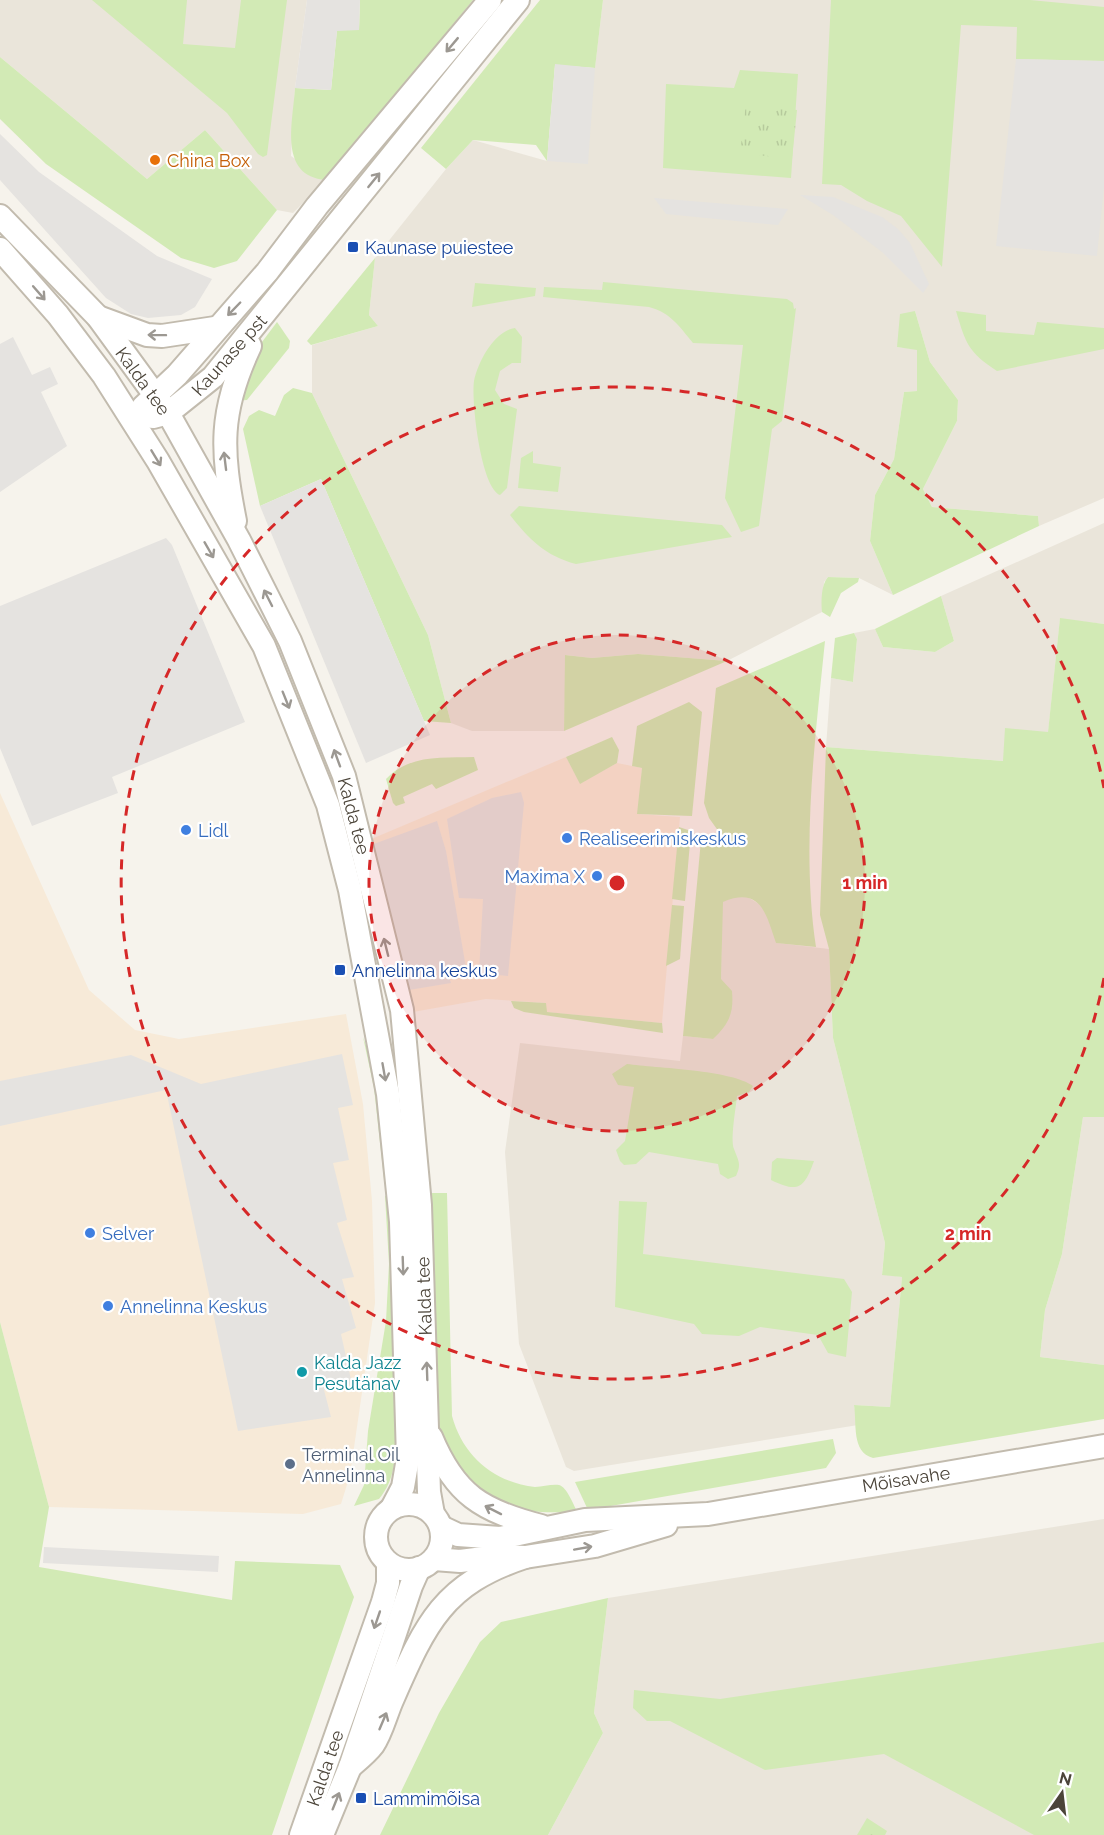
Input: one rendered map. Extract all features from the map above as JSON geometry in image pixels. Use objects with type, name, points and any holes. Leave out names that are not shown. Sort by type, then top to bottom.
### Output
[{"type":"street","name":"Kaunase pst","points":[[131,418],[150,418],[215,328],[267,272],[317,206],[490,0]]},
{"type":"street","name":"Kaunase pst","points":[[161,405],[213,377],[261,321],[518,0]]},
{"type":"street","points":[[284,291],[292,259],[315,232],[317,206],[351,208]]},
{"type":"street","name":"Kalda tee","points":[[0,216],[98,317],[161,405],[238,540],[290,641],[344,776],[402,1010],[420,1205],[429,1492],[437,1521]]},
{"type":"street","name":"Kalda tee","points":[[0,249],[58,315],[104,376],[158,461],[264,646],[320,784],[350,890],[388,1094],[401,1222],[408,1458],[403,1487],[392,1508]]},
{"type":"street","points":[[98,317],[147,335],[162,336],[215,328]]},
{"type":"street","points":[[238,540],[223,442],[232,390],[261,321]]},
{"type":"street","points":[[428,1429],[452,1479],[476,1501],[508,1517],[549,1528]]},
{"type":"street","name":"Mõisavahe","points":[[427,1564],[500,1556],[525,1557],[595,1546],[708,1514],[1104,1446]]},
{"type":"street","points":[[405,1503],[417,1504],[437,1521],[443,1539],[427,1564],[398,1569],[388,1563],[376,1547],[375,1535],[378,1523],[392,1508],[405,1503]]},
{"type":"street","name":"Mõisavahe","points":[[437,1521],[458,1535],[500,1538],[585,1520],[708,1514]]},
{"type":"street","points":[[350,1767],[372,1746],[410,1659],[439,1608],[464,1585],[498,1566],[525,1557]]},
{"type":"street","name":"Kalda tee","points":[[301,1835],[383,1602],[388,1583],[388,1563]]},
{"type":"street","name":"Kalda tee","points":[[322,1835],[350,1767],[411,1586],[427,1564]]},
{"type":"shaded area","points":[[0,0],[307,0],[295,88],[291,156],[326,180],[293,213],[277,210],[205,130],[147,179],[0,57]]},
{"type":"shaded area","points":[[307,0],[360,0],[359,30],[337,31],[331,90],[295,88]]},
{"type":"shaded area","points":[[603,0],[1104,0],[1104,498],[1039,526],[1038,516],[932,507],[923,489],[957,421],[958,400],[930,362],[915,311],[897,347],[917,349],[917,391],[904,392],[894,459],[875,495],[870,541],[893,595],[859,578],[828,577],[824,582],[822,612],[727,661],[638,654],[592,658],[566,655],[564,731],[472,731],[451,723],[428,635],[312,393],[312,345],[378,326],[369,315],[375,258],[446,169],[473,140],[547,161],[595,67]]},
{"type":"shaded area","points":[[1016,59],[1104,61],[1104,187],[1097,256],[996,246]]},
{"type":"shaded area","points":[[555,64],[595,68],[588,164],[547,161]]},
{"type":"shaded area","points":[[0,134],[39,172],[157,256],[212,279],[195,307],[181,315],[148,318],[131,314],[106,298],[0,180]]},
{"type":"shaded area","points":[[800,195],[833,197],[882,217],[898,229],[910,243],[929,284],[923,293],[882,252],[833,215]]},
{"type":"shaded area","points":[[654,198],[788,209],[778,225],[666,214]]},
{"type":"shaded area","points":[[13,337],[32,375],[50,367],[58,384],[41,392],[67,446],[0,492],[0,344]]},
{"type":"shaded area","points":[[321,479],[430,735],[366,763],[260,506]]},
{"type":"shaded area","points":[[1104,523],[1104,624],[1060,619],[1048,733],[1003,761],[826,747],[831,678],[853,682],[857,639],[854,633],[875,629],[883,647],[935,652],[954,641],[941,596]]},
{"type":"shaded area","points":[[166,538],[172,545],[245,722],[112,777],[118,793],[32,826],[0,748],[0,606]]},
{"type":"shaded area","points":[[566,757],[580,783],[617,763],[642,768],[638,814],[680,817],[662,1023],[546,1012],[546,1003],[486,999],[413,1012],[369,840]]},
{"type":"shaded area","points":[[521,792],[524,803],[508,976],[479,973],[483,899],[459,898],[447,819],[492,798]]},
{"type":"shaded area","points":[[0,793],[89,990],[135,1030],[179,1039],[346,1014],[363,1104],[372,1201],[375,1303],[350,1475],[341,1504],[303,1514],[49,1507],[0,1322]]},
{"type":"shaded area","points":[[437,821],[446,851],[466,968],[448,974],[451,983],[409,990],[371,845]]},
{"type":"shaded area","points":[[736,896],[746,896],[765,908],[777,943],[829,949],[833,1038],[885,1243],[882,1274],[902,1277],[890,1407],[854,1405],[858,1425],[574,1471],[566,1467],[519,1344],[505,1152],[520,1043],[680,1061],[683,1036],[713,1039],[721,979],[722,902]]},
{"type":"shaded area","points":[[342,1054],[353,1105],[338,1108],[349,1160],[333,1163],[347,1220],[337,1223],[354,1277],[342,1279],[356,1328],[341,1334],[352,1384],[324,1390],[331,1417],[238,1431],[166,1090],[0,1126],[0,1081],[131,1055],[201,1084]]},
{"type":"shaded area","points":[[1083,1117],[1104,1117],[1104,1365],[1040,1357],[1045,1310],[1062,1254]]},
{"type":"shaded area","points":[[1104,1519],[1104,1835],[548,1835],[603,1733],[594,1713],[608,1598]]},
{"type":"shaded area","points":[[44,1547],[219,1556],[218,1572],[43,1563]]},
{"type":"green space","points":[[92,0],[187,0],[183,44],[235,48],[241,0],[287,0],[267,155],[263,157],[258,154],[227,113]]},
{"type":"green space","points":[[360,0],[473,0],[326,180],[311,176],[301,169],[295,158],[291,131],[295,88],[331,90],[337,30],[359,30]]},
{"type":"green space","points":[[540,0],[603,0],[595,68],[555,65],[547,161],[536,145],[473,140],[446,169],[421,148]]},
{"type":"green space","points":[[831,0],[1030,0],[1104,7],[1104,61],[1016,59],[1017,27],[961,25],[942,267],[901,216],[867,201],[841,185],[822,184]]},
{"type":"green space","points":[[0,57],[147,179],[205,130],[277,210],[237,261],[214,268],[181,258],[46,164],[0,119]]},
{"type":"green space","points":[[740,70],[798,74],[791,178],[663,168],[666,84],[734,88]]},
{"type":"green space","points":[[746,104],[797,110],[792,159],[740,153]]},
{"type":"green space","points":[[375,258],[369,315],[378,326],[311,345],[307,341]]},
{"type":"green space","points":[[603,282],[787,299],[793,303],[794,309],[796,308],[782,421],[772,429],[759,526],[741,532],[725,498],[743,345],[693,343],[669,317],[649,307],[543,297],[544,287],[602,290]]},
{"type":"green space","points":[[475,283],[536,288],[535,296],[472,307]]},
{"type":"green space","points":[[915,311],[930,362],[958,400],[957,421],[923,489],[932,507],[1038,516],[1039,526],[893,595],[870,541],[875,495],[894,459],[904,392],[917,391],[917,350],[897,347],[900,314]]},
{"type":"green space","points":[[956,311],[986,315],[986,331],[1034,335],[1037,322],[1104,328],[1104,349],[997,371],[969,346]]},
{"type":"green space","points":[[277,322],[290,341],[289,348],[247,400],[235,401],[256,350]]},
{"type":"green space","points":[[515,328],[522,337],[521,363],[512,363],[500,371],[495,390],[504,404],[517,409],[507,488],[500,495],[493,489],[483,461],[473,391],[479,365],[488,348],[500,335]]},
{"type":"green space","points":[[293,388],[312,393],[428,635],[451,723],[424,721],[321,479],[260,506],[243,429],[249,416],[259,410],[275,416],[284,395]]},
{"type":"green space","points":[[533,451],[533,463],[561,467],[558,492],[518,488],[521,458]]},
{"type":"green space","points":[[519,506],[722,525],[732,537],[576,564],[565,561],[538,546],[524,532],[510,515]]},
{"type":"green space","points":[[828,577],[859,578],[858,582],[841,593],[830,617],[822,612],[823,589]]},
{"type":"green space","points":[[941,596],[954,641],[935,652],[883,647],[875,629]]},
{"type":"green space","points":[[1060,618],[1104,624],[1104,1117],[1083,1117],[1062,1254],[1045,1310],[1040,1357],[1104,1365],[1104,1419],[873,1458],[861,1450],[858,1443],[854,1405],[890,1407],[902,1277],[882,1275],[885,1243],[833,1038],[829,949],[820,915],[826,747],[1003,761],[1005,728],[1048,732]]},
{"type":"green space","points":[[854,633],[857,639],[853,682],[831,678],[835,638]]},
{"type":"green space","points":[[825,641],[811,794],[810,871],[816,947],[776,943],[765,913],[754,900],[736,898],[723,902],[721,979],[732,991],[731,1012],[727,1023],[713,1039],[683,1036],[701,840],[719,832],[709,818],[704,803],[716,688]]},
{"type":"green space","points":[[638,654],[727,661],[564,731],[565,655],[592,658]]},
{"type":"green space","points":[[689,702],[702,712],[692,816],[637,814],[642,768],[632,766],[637,726]]},
{"type":"green space","points":[[612,737],[619,750],[617,763],[580,784],[566,757]]},
{"type":"green space","points":[[474,757],[478,770],[436,789],[432,784],[403,797],[405,803],[396,806],[393,803],[386,779],[405,765],[427,759]]},
{"type":"green space","points":[[679,827],[691,831],[685,901],[672,899]]},
{"type":"green space","points":[[672,905],[684,906],[680,959],[666,966]]},
{"type":"green space","points":[[511,1001],[546,1003],[547,1012],[662,1023],[663,1033],[524,1012],[514,1008]]},
{"type":"green space","points":[[363,1037],[380,1084],[391,1179],[384,1179],[374,1088]]},
{"type":"green space","points":[[627,1064],[712,1073],[729,1076],[753,1086],[749,1092],[737,1096],[733,1138],[739,1165],[736,1176],[728,1179],[720,1174],[718,1164],[649,1152],[636,1164],[624,1165],[620,1161],[616,1150],[625,1141],[634,1087],[618,1085],[612,1074]]},
{"type":"green space","points":[[777,1158],[814,1161],[807,1178],[799,1186],[794,1187],[771,1180],[772,1162]]},
{"type":"green space","points":[[392,1193],[397,1432],[395,1458],[389,1483],[379,1499],[354,1506],[364,1485],[368,1431],[386,1321],[389,1264],[385,1196]]},
{"type":"green space","points":[[429,1193],[447,1193],[452,1416],[457,1430],[472,1455],[493,1473],[520,1484],[535,1487],[562,1486],[577,1511],[527,1510],[485,1495],[468,1481],[454,1464],[443,1443],[434,1417]]},
{"type":"green space","points":[[619,1201],[647,1202],[643,1254],[844,1279],[852,1292],[846,1357],[828,1353],[818,1335],[760,1327],[739,1336],[702,1334],[694,1324],[615,1307]]},
{"type":"green space","points":[[0,1322],[49,1507],[39,1567],[232,1600],[235,1561],[340,1565],[354,1597],[272,1835],[0,1835]]},
{"type":"green space","points":[[833,1439],[836,1453],[826,1468],[588,1510],[575,1482]]},
{"type":"green space","points":[[608,1598],[594,1713],[603,1733],[548,1835],[380,1835],[439,1713],[480,1642],[501,1622]]},
{"type":"green space","points":[[1104,1642],[1104,1835],[1034,1835],[884,1754],[765,1770],[670,1721],[647,1721],[633,1708],[634,1690],[720,1699]]},
{"type":"green space","points":[[867,1818],[887,1831],[885,1835],[857,1835]]},
{"type":"place","name":"China Box","points":[[155,160]]},
{"type":"place","name":"Kaunase puiestee","points":[[353,247]]},
{"type":"place","name":"Lidl","points":[[186,830]]},
{"type":"place","name":"Realiseerimiskeskus","points":[[567,838]]},
{"type":"place","name":"Maxima X","points":[[597,876]]},
{"type":"place","name":"Annelinna keskus","points":[[340,970]]},
{"type":"place","name":"Selver","points":[[90,1233]]},
{"type":"place","name":"Annelinna Keskus","points":[[108,1306]]},
{"type":"place","name":"Kalda Jazz Pesutänav","points":[[302,1372]]},
{"type":"place","name":"Terminal Oil Annelinna","points":[[290,1464]]},
{"type":"place","name":"Lammimõisa","points":[[361,1798]]}]
